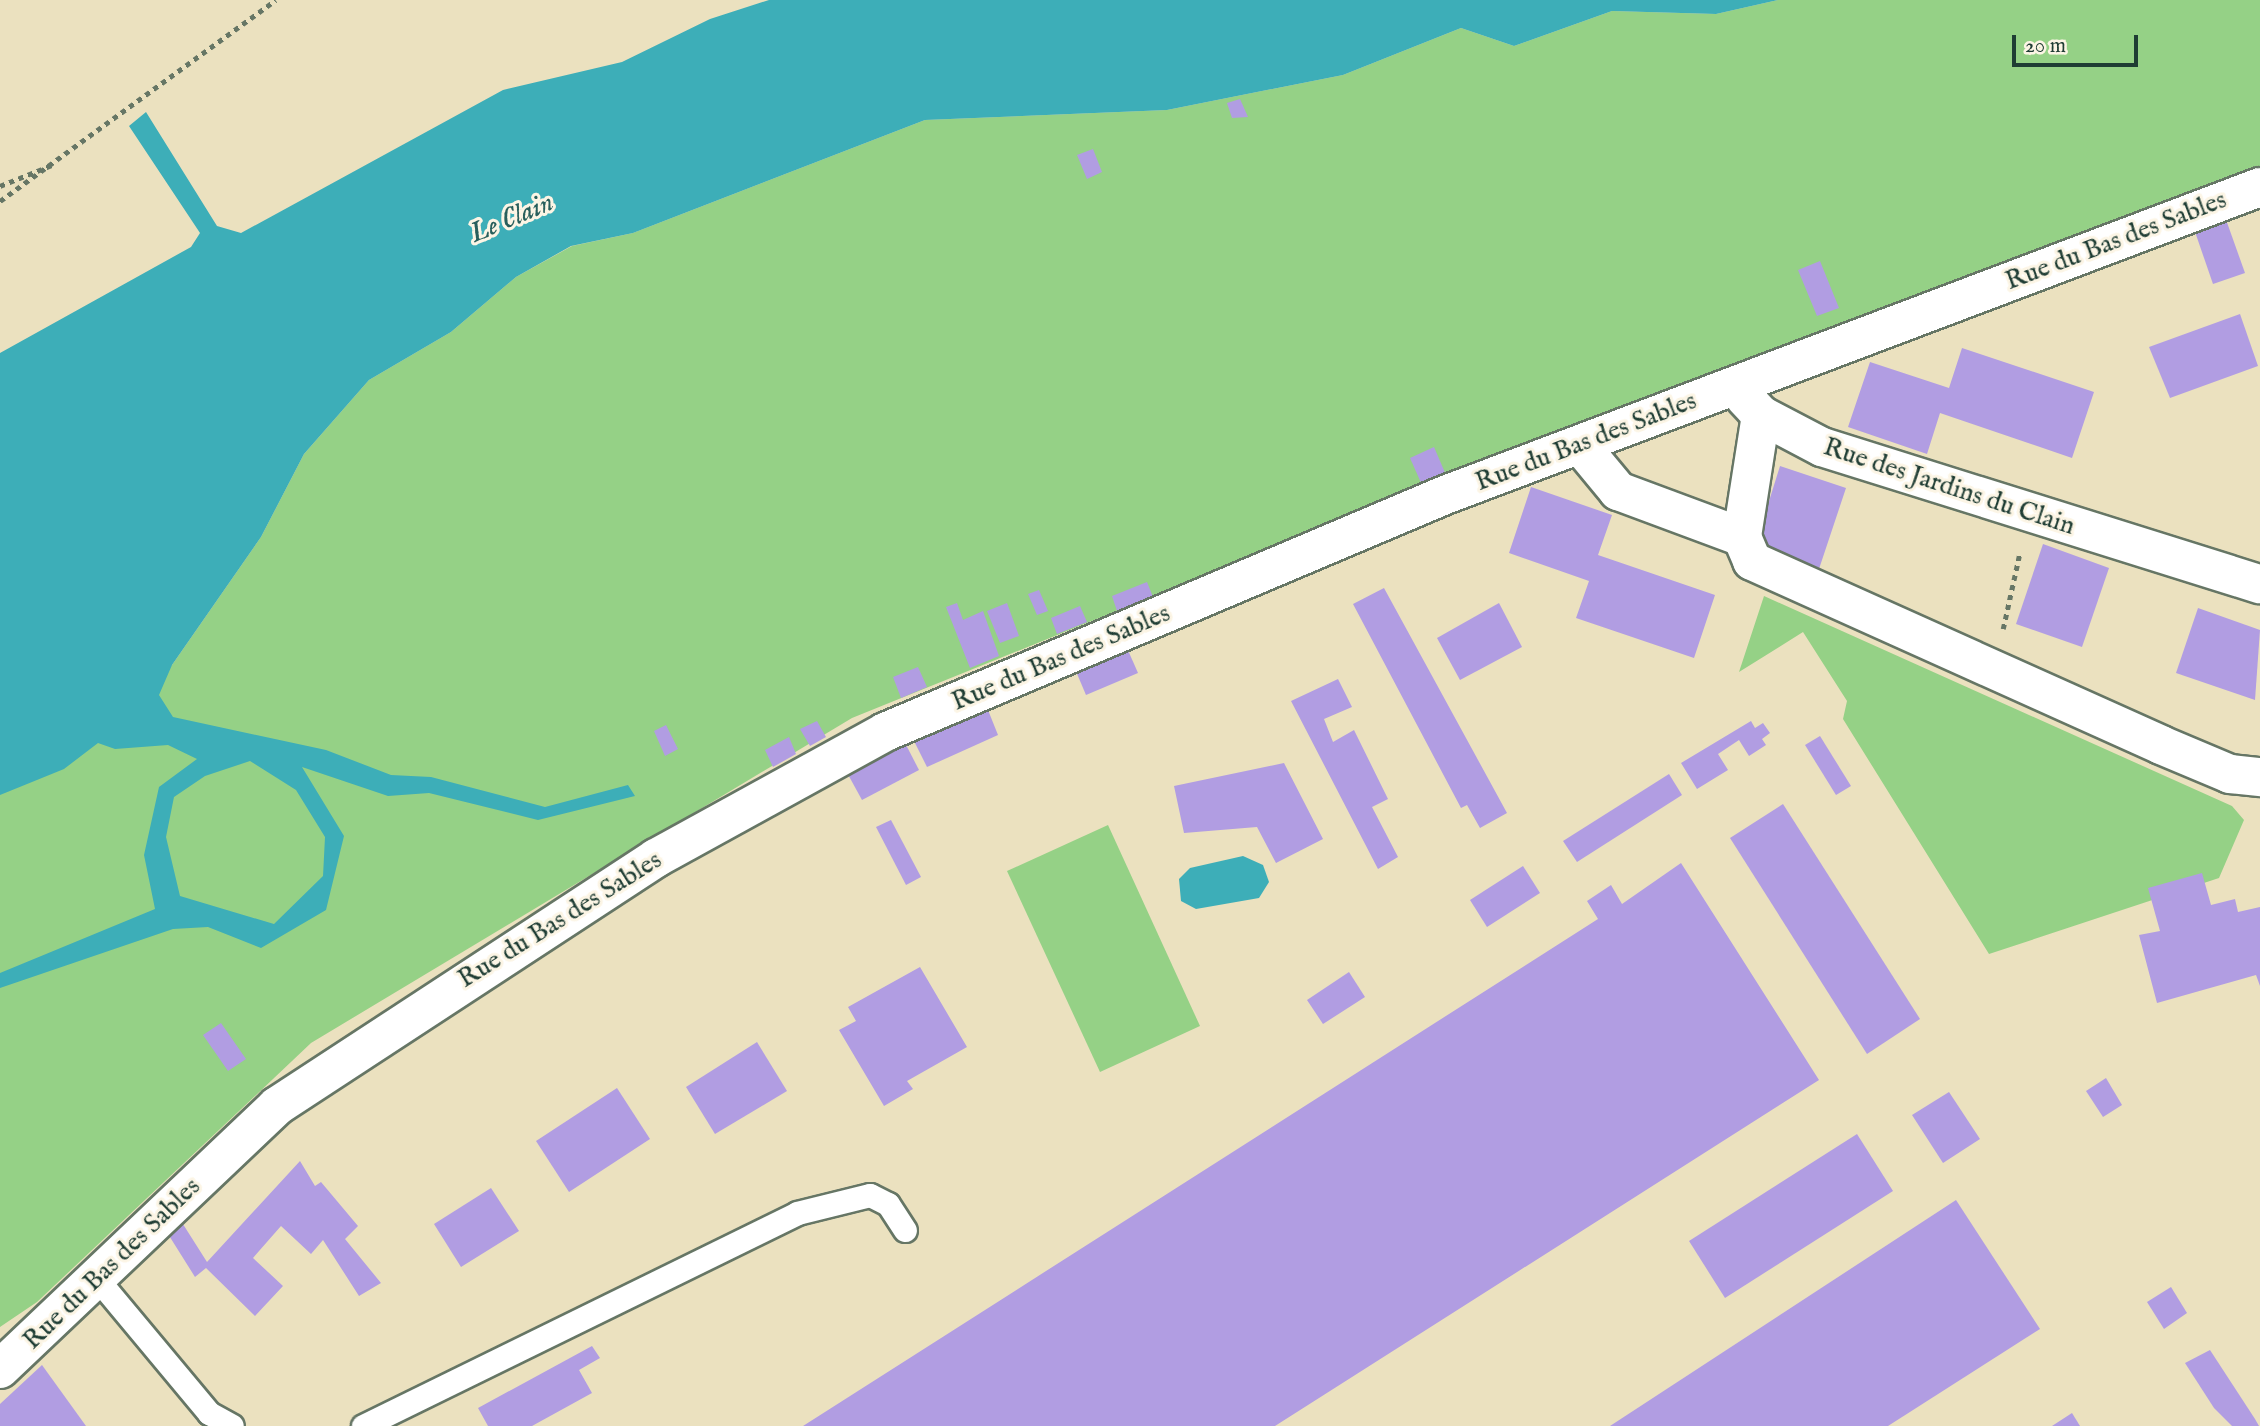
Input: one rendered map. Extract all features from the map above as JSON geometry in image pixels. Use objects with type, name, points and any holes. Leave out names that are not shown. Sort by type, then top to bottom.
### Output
[{"type":"street","name":"Rue du Bas des Sables","points":[[0,1369],[99,1281],[277,1106],[656,858],[885,732],[1580,444],[2260,187]]},
{"type":"street","points":[[1736,385],[1761,415],[1742,537],[1752,561],[2207,764],[2260,777]]},
{"type":"street","name":"Rue des Jardins du Clain","points":[[1761,415],[1822,447],[2260,584]]},
{"type":"street","points":[[1580,444],[1619,491],[1742,537]]},
{"type":"lane","points":[[363,1426],[797,1213],[870,1195],[888,1204],[905,1230]]},
{"type":"lane","points":[[99,1281],[209,1413],[232,1426]]},
{"type":"path","points":[[0,201],[57,163],[276,0]]},
{"type":"path","points":[[0,186],[57,163]]},
{"type":"path","points":[[2006,624],[2015,589]]},
{"type":"green space","points":[[1778,0],[2260,0],[2260,166],[1648,396],[852,718],[311,1043],[37,1302],[0,1327],[0,718],[172,665],[261,537],[304,454],[369,380],[451,332],[516,277],[572,246],[633,233],[925,120],[1167,110],[1343,75],[1461,28],[1514,46],[1612,11],[1716,14]]},
{"type":"green space","points":[[1764,596],[2232,806],[2244,820],[2219,878],[1989,954],[1843,719],[1847,701],[1803,632],[1739,672]]},
{"type":"green space","points":[[1108,825],[1200,1026],[1100,1072],[1007,871]]},
{"type":"water","name":"Le Clain","points":[[769,0],[1778,0],[1716,14],[1612,11],[1514,46],[1461,28],[1343,75],[1167,110],[925,120],[633,233],[571,246],[516,277],[451,332],[369,380],[304,454],[261,537],[172,665],[159,695],[173,717],[326,750],[391,775],[431,777],[545,807],[628,785],[635,796],[538,820],[429,793],[388,796],[302,767],[344,836],[326,910],[261,948],[208,927],[173,929],[0,988],[0,973],[155,909],[144,855],[159,787],[197,759],[168,745],[115,749],[98,743],[64,769],[0,795],[0,353],[191,247],[200,233],[129,126],[146,112],[217,226],[241,233],[503,90],[622,62],[710,19]],"holes":[[[250,761],[296,790],[325,837],[323,876],[274,924],[180,896],[166,837],[174,797],[205,776]]]},
{"type":"water","points":[[1243,856],[1263,865],[1269,882],[1259,898],[1196,909],[1181,901],[1179,879],[1190,868]]},
{"type":"building","points":[[1240,99],[1248,117],[1232,118],[1227,103]]},
{"type":"building","points":[[1093,149],[1102,172],[1087,179],[1077,155]]},
{"type":"building","points":[[2224,214],[2245,273],[2213,284],[2193,226]]},
{"type":"building","points":[[1820,261],[1839,308],[1817,316],[1798,270]]},
{"type":"building","points":[[2240,314],[2258,366],[2170,398],[2149,347]]},
{"type":"building","points":[[1962,348],[2094,392],[2072,458],[1940,413],[1927,454],[1848,427],[1870,362],[1949,388]]},
{"type":"building","points":[[1434,447],[1446,475],[1422,485],[1410,458]]},
{"type":"building","points":[[1780,466],[1846,488],[1819,569],[1755,546]]},
{"type":"building","points":[[1531,487],[1612,515],[1598,555],[1715,595],[1694,658],[1576,618],[1589,581],[1509,553]]},
{"type":"building","points":[[2043,544],[2109,568],[2082,647],[2016,624]]},
{"type":"building","points":[[1147,582],[1153,597],[1117,611],[1112,596]]},
{"type":"building","points":[[1384,588],[1507,813],[1480,828],[1467,805],[1461,808],[1353,604]]},
{"type":"building","points":[[1039,590],[1048,611],[1037,615],[1028,594]]},
{"type":"building","points":[[957,603],[963,620],[983,611],[999,656],[970,668],[946,607]]},
{"type":"building","points":[[1007,603],[1019,636],[1000,643],[987,611]]},
{"type":"building","points":[[1499,603],[1522,647],[1460,680],[1437,638]]},
{"type":"building","points":[[1080,606],[1087,622],[1057,634],[1051,618]]},
{"type":"building","points":[[2198,608],[2260,630],[2255,700],[2176,673]]},
{"type":"building","points":[[1127,648],[1138,673],[1086,695],[1075,669]]},
{"type":"building","points":[[918,667],[927,687],[901,698],[893,677]]},
{"type":"building","points":[[1338,679],[1352,707],[1324,719],[1333,742],[1354,730],[1388,799],[1372,807],[1398,857],[1378,869],[1291,701]]},
{"type":"building","points":[[986,705],[998,735],[927,767],[911,735]]},
{"type":"building","points":[[817,721],[826,737],[810,746],[800,729]]},
{"type":"building","points":[[1751,721],[1755,728],[1763,723],[1770,733],[1762,739],[1766,745],[1749,756],[1739,740],[1718,754],[1728,770],[1697,789],[1681,763]]},
{"type":"building","points":[[666,725],[678,749],[665,756],[654,731]]},
{"type":"building","points":[[1820,736],[1851,786],[1836,795],[1805,745]]},
{"type":"building","points":[[789,737],[796,754],[773,767],[765,750]]},
{"type":"building","points":[[903,739],[919,770],[862,800],[845,769]]},
{"type":"building","points":[[1284,763],[1323,839],[1276,863],[1257,827],[1184,833],[1174,786]]},
{"type":"building","points":[[1669,774],[1682,795],[1577,862],[1563,841]]},
{"type":"building","points":[[1783,804],[1920,1019],[1867,1054],[1730,838]]},
{"type":"building","points":[[891,820],[921,877],[906,885],[876,827]]},
{"type":"building","points":[[1681,863],[1819,1080],[1275,1426],[803,1426],[1598,919],[1587,901],[1611,885],[1622,904]]},
{"type":"building","points":[[1523,866],[1540,893],[1487,927],[1470,900]]},
{"type":"building","points":[[2202,873],[2211,905],[2235,899],[2238,912],[2260,907],[2260,986],[2256,975],[2157,1003],[2139,935],[2160,931],[2148,888]]},
{"type":"building","points":[[920,967],[967,1047],[907,1081],[913,1089],[884,1106],[839,1030],[856,1021],[848,1007]]},
{"type":"building","points":[[1349,972],[1365,997],[1323,1024],[1307,1000]]},
{"type":"building","points":[[221,1023],[246,1059],[228,1071],[203,1035]]},
{"type":"building","points":[[757,1042],[787,1091],[715,1134],[686,1087]]},
{"type":"building","points":[[2106,1078],[2122,1105],[2103,1117],[2086,1091]]},
{"type":"building","points":[[617,1088],[650,1139],[569,1192],[536,1141]]},
{"type":"building","points":[[1949,1092],[1980,1139],[1943,1163],[1912,1115]]},
{"type":"building","points":[[1857,1134],[1893,1191],[1725,1298],[1689,1241]]},
{"type":"building","points":[[300,1161],[315,1186],[321,1182],[358,1226],[345,1239],[381,1283],[359,1296],[323,1240],[311,1254],[281,1226],[253,1258],[283,1286],[255,1316],[206,1268],[195,1277],[168,1234],[181,1221],[207,1262]]},
{"type":"building","points":[[491,1188],[519,1231],[461,1267],[434,1224]]},
{"type":"building","points":[[1956,1200],[2040,1329],[1888,1426],[1610,1426]]},
{"type":"building","points":[[2171,1287],[2187,1313],[2164,1329],[2147,1302]]},
{"type":"building","points":[[592,1346],[600,1358],[579,1370],[592,1393],[532,1426],[488,1426],[478,1408]]},
{"type":"building","points":[[2210,1350],[2259,1426],[2232,1426],[2214,1408],[2185,1363]]},
{"type":"building","points":[[42,1365],[86,1426],[0,1426],[0,1404]]},
{"type":"building","points":[[2072,1413],[2080,1426],[2052,1426]]}]
